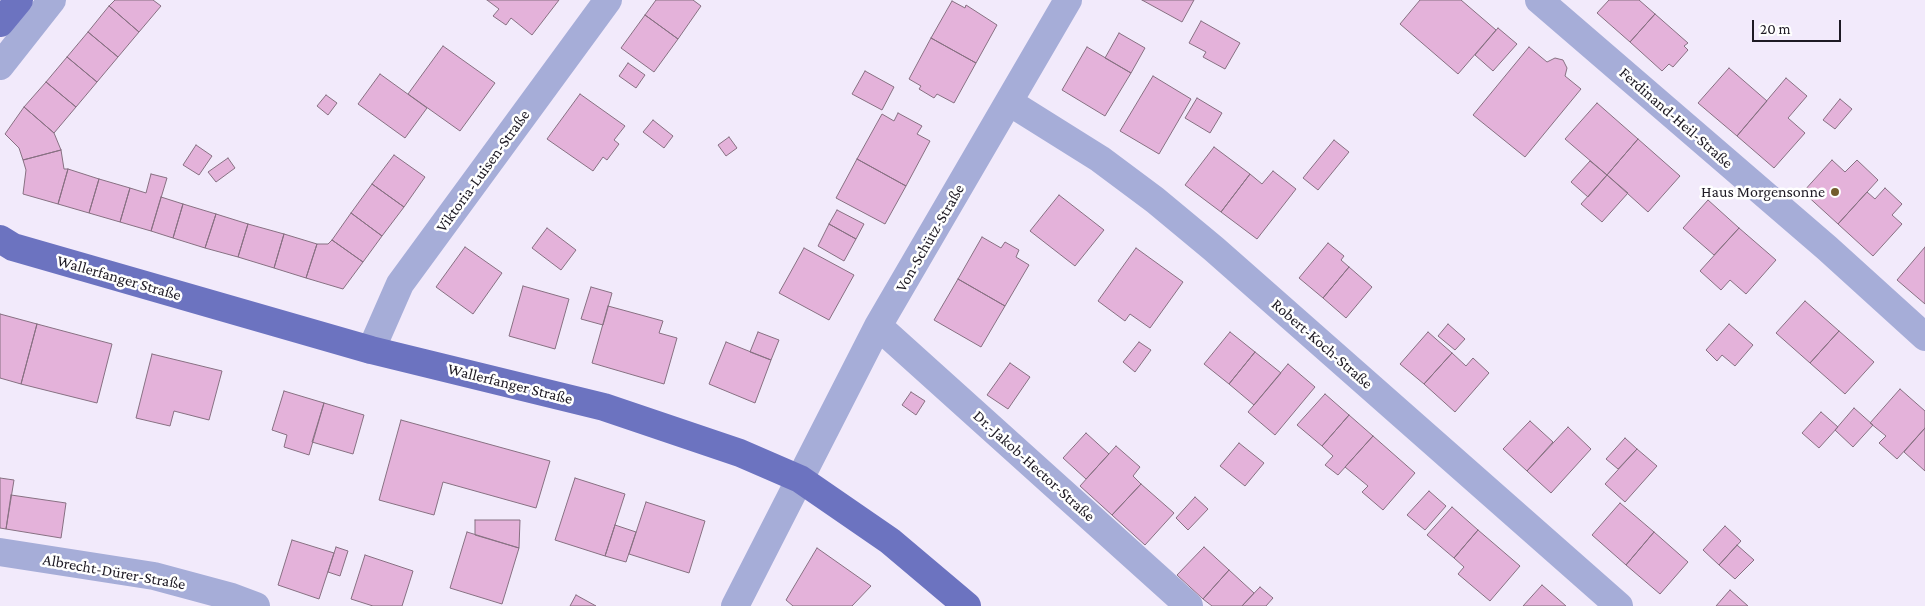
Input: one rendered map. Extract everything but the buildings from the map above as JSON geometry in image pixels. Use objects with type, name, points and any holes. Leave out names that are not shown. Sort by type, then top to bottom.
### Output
[{"type":"main road","points":[[0,23],[19,0]]},
{"type":"main road","name":"Wallerfanger Straße","points":[[4,245],[371,350],[604,407],[740,453],[800,479],[890,541],[967,606]]},
{"type":"street","points":[[0,66],[52,0]]},
{"type":"street","name":"Viktoria-Luisen-Straße","points":[[371,350],[400,284],[608,0]]},
{"type":"street","name":"Von-Schütz-Straße","points":[[735,606],[878,326],[1068,0]]},
{"type":"street","name":"Ferdinand-Heil-Straße","points":[[1539,0],[1827,248],[1925,337]]},
{"type":"street","name":"Robert-Koch-Straße","points":[[1009,102],[1100,159],[1207,243],[1619,606]]},
{"type":"street","name":"Dr.-Jakob-Hector-Straße","points":[[878,326],[1189,606]]},
{"type":"street","name":"Albrecht-Dürer-Straße","points":[[0,552],[154,576],[232,597],[256,606]]},
{"type":"place","name":"Haus Morgensonne","points":[[1835,192]]}]
